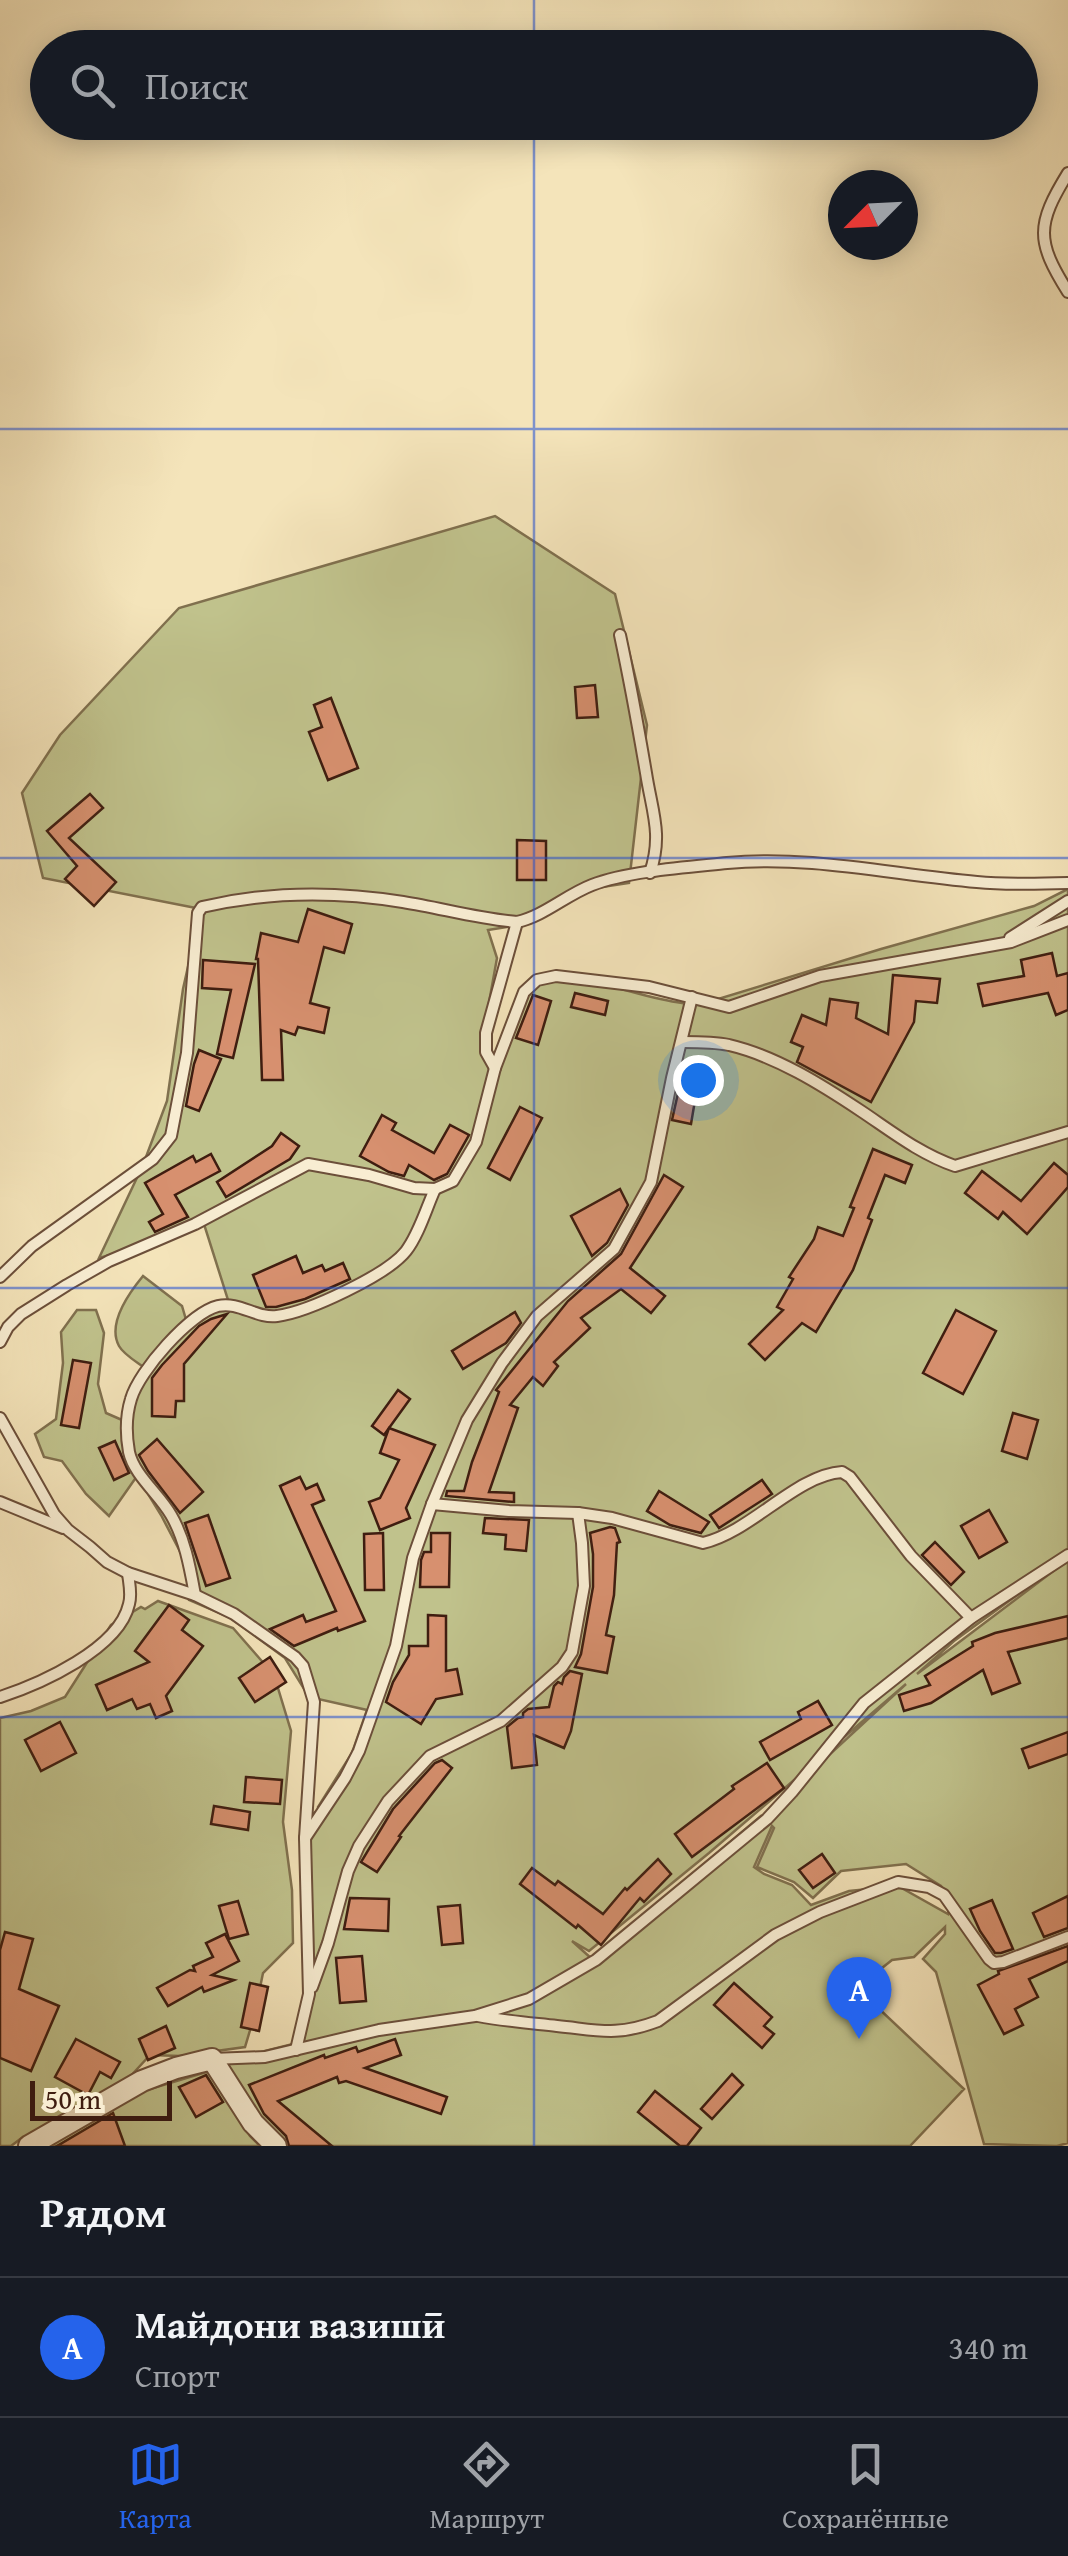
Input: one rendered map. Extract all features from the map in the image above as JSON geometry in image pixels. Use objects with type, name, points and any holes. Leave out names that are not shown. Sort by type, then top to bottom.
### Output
[{"type":"street","points":[[29,2146],[142,2080],[212,2060],[254,2122],[276,2146]]},
{"type":"lane","points":[[1068,173],[1046,213],[1042,234],[1045,251],[1068,292]]},
{"type":"lane","points":[[620,635],[657,832],[657,852],[650,873]]},
{"type":"lane","points":[[0,1277],[32,1246],[153,1159],[171,1136],[187,1053],[201,907],[253,897],[330,893],[517,922],[599,882],[730,862],[778,862],[979,882],[1068,883]]},
{"type":"lane","points":[[1002,943],[1068,901]]},
{"type":"lane","points":[[0,1342],[12,1321],[36,1302],[109,1261],[195,1224],[303,1166],[330,1166],[414,1188],[436,1189],[456,1178],[476,1142],[495,1068],[524,992],[537,980],[556,976],[649,987],[733,1007],[820,976],[1020,940],[1068,920]]},
{"type":"lane","points":[[495,1068],[486,1052],[486,1032],[517,922]]},
{"type":"lane","points":[[305,1838],[359,1751],[396,1646],[414,1558],[467,1420],[537,1316],[610,1254],[652,1182],[692,996]]},
{"type":"lane","points":[[683,1042],[729,1045],[761,1056],[856,1107],[908,1144],[955,1166],[1068,1132]]},
{"type":"lane","points":[[195,1595],[174,1521],[129,1452],[127,1420],[137,1383],[180,1333],[216,1306],[232,1306],[271,1317],[288,1314],[357,1285],[397,1260],[410,1245],[436,1189]]},
{"type":"lane","points":[[0,1418],[43,1496],[68,1530],[128,1573],[195,1595],[234,1614],[303,1666],[314,1702],[305,1838],[310,1994]]},
{"type":"lane","points":[[432,1504],[578,1513],[612,1518],[698,1543],[708,1542],[758,1517],[811,1482],[842,1472],[850,1477],[911,1556],[971,1618]]},
{"type":"lane","points":[[0,1502],[68,1530]]},
{"type":"lane","points":[[296,2050],[348,1870],[388,1801],[406,1779],[440,1750],[501,1721],[562,1667],[572,1652],[584,1586],[578,1513]]},
{"type":"lane","points":[[212,2060],[265,2057],[379,2030],[474,2016],[529,1999],[596,1960],[767,1818],[864,1703],[971,1618],[1068,1554]]},
{"type":"lane","points":[[0,1696],[50,1678],[106,1639],[130,1604],[128,1573]]},
{"type":"lane","points":[[474,2016],[595,2032],[640,2028],[658,2020],[774,1935],[820,1912],[898,1882],[929,1887],[944,1896],[994,1963],[1068,1938]]},
{"type":"green space","points":[[495,516],[615,594],[647,725],[629,883],[589,889],[526,924],[488,930],[497,958],[488,1008],[492,1068],[532,984],[579,980],[682,1003],[683,993],[715,1000],[1034,906],[1068,889],[1068,1558],[954,1641],[917,1674],[1068,1560],[1068,2143],[984,2144],[936,1972],[923,1959],[945,1934],[945,1927],[914,1957],[892,1960],[857,1988],[964,2089],[910,2146],[280,2146],[215,2055],[261,2052],[293,2044],[312,1975],[307,1819],[319,1809],[352,1753],[367,1710],[309,1697],[285,1658],[229,1617],[189,1600],[186,1563],[137,1476],[109,1516],[86,1494],[62,1461],[44,1457],[35,1434],[56,1419],[63,1363],[61,1332],[77,1310],[96,1310],[104,1333],[98,1384],[106,1413],[122,1420],[133,1387],[145,1368],[121,1349],[116,1328],[126,1300],[143,1276],[182,1306],[187,1323],[229,1303],[204,1224],[179,1236],[99,1258],[143,1165],[167,1101],[183,989],[201,909],[43,878],[22,793],[60,735],[179,608]],"holes":[[[906,1684],[764,1819],[761,1816],[592,1959],[572,1941],[589,1951]],[[772,1826],[757,1867],[794,1882],[813,1898],[841,1871],[906,1864],[941,1886],[950,1899],[948,1914],[898,1886],[849,1891],[811,1905],[792,1885],[754,1867]]]},
{"type":"green space","points":[[158,1601],[233,1628],[274,1675],[291,1731],[283,1822],[292,1890],[293,1943],[263,1973],[245,2047],[180,2056],[150,2055],[127,2080],[27,2141],[23,2137],[11,2146],[0,2146],[0,1718],[65,1697],[111,1625]]},
{"type":"green space","points":[[213,2070],[250,2136],[260,2146],[49,2146],[130,2095]]},
{"type":"building","points":[[595,685],[598,717],[577,718],[575,687]]},
{"type":"building","points":[[331,698],[358,768],[328,780],[309,732],[322,727],[314,705]]},
{"type":"building","points":[[90,794],[103,808],[69,838],[116,882],[94,906],[65,879],[77,866],[47,831]]},
{"type":"building","points":[[517,840],[546,841],[546,880],[517,880]]},
{"type":"building","points":[[308,909],[352,924],[344,953],[324,947],[310,1003],[329,1008],[324,1033],[298,1027],[295,1035],[281,1030],[283,1080],[262,1080],[256,959],[261,933],[298,942]]},
{"type":"building","points":[[1052,953],[1057,976],[1068,973],[1068,1010],[1056,1015],[1048,993],[983,1006],[978,984],[1024,976],[1021,960]]},
{"type":"building","points":[[203,960],[255,964],[233,1058],[217,1054],[231,990],[202,988]]},
{"type":"building","points":[[893,975],[940,979],[937,1003],[916,1001],[914,1022],[871,1102],[797,1062],[803,1047],[791,1042],[802,1015],[826,1025],[830,999],[858,1003],[856,1018],[888,1034]]},
{"type":"building","points":[[575,993],[608,1001],[605,1015],[571,1007]]},
{"type":"building","points":[[533,995],[551,1001],[538,1045],[516,1038]]},
{"type":"building","points":[[199,1050],[221,1059],[199,1111],[186,1106]]},
{"type":"building","points":[[685,1062],[701,1065],[691,1124],[672,1120]]},
{"type":"building","points":[[520,1107],[542,1118],[510,1180],[488,1168]]},
{"type":"building","points":[[382,1115],[396,1123],[392,1130],[434,1153],[450,1125],[469,1135],[447,1174],[434,1180],[409,1165],[404,1176],[360,1156]]},
{"type":"building","points":[[281,1133],[299,1146],[290,1159],[226,1197],[217,1182],[272,1146]]},
{"type":"building","points":[[873,1149],[912,1165],[905,1183],[885,1175],[853,1270],[816,1332],[802,1323],[765,1360],[749,1344],[783,1310],[777,1307],[793,1279],[789,1277],[818,1227],[843,1236]]},
{"type":"building","points":[[211,1154],[220,1171],[175,1195],[188,1217],[155,1232],[149,1222],[163,1214],[145,1183],[193,1156],[196,1162]]},
{"type":"building","points":[[1054,1163],[1068,1175],[1068,1187],[1027,1234],[1003,1212],[998,1219],[965,1193],[982,1171],[1021,1201]]},
{"type":"building","points":[[664,1175],[683,1187],[630,1268],[665,1296],[651,1313],[621,1289],[581,1318],[590,1328],[554,1362],[558,1366],[543,1386],[533,1377],[510,1405],[518,1408],[489,1492],[514,1493],[514,1502],[446,1496],[447,1491],[464,1491],[499,1392],[496,1390],[568,1301],[621,1254]]},
{"type":"building","points":[[620,1189],[628,1205],[607,1243],[592,1256],[571,1216]]},
{"type":"building","points":[[296,1256],[303,1273],[322,1265],[325,1271],[343,1263],[350,1279],[305,1299],[266,1307],[253,1275]]},
{"type":"building","points":[[956,1310],[996,1331],[963,1394],[923,1373]]},
{"type":"building","points":[[515,1312],[521,1323],[506,1343],[463,1369],[452,1351]]},
{"type":"building","points":[[227,1314],[184,1364],[184,1401],[176,1401],[175,1417],[152,1416],[152,1378],[199,1326]]},
{"type":"building","points":[[73,1360],[91,1363],[79,1428],[61,1425]]},
{"type":"building","points":[[398,1390],[410,1399],[384,1435],[372,1426]]},
{"type":"building","points":[[1013,1413],[1038,1420],[1027,1459],[1002,1451]]},
{"type":"building","points":[[389,1428],[435,1445],[406,1508],[410,1518],[380,1530],[369,1502],[380,1498],[399,1460],[380,1453]]},
{"type":"building","points":[[157,1439],[203,1492],[180,1513],[139,1455]]},
{"type":"building","points":[[115,1441],[129,1473],[114,1480],[99,1448]]},
{"type":"building","points":[[300,1477],[306,1489],[317,1484],[324,1500],[312,1505],[365,1621],[294,1646],[270,1629],[303,1615],[306,1622],[336,1611],[280,1486]]},
{"type":"building","points":[[762,1480],[772,1494],[719,1528],[710,1515]]},
{"type":"building","points":[[659,1491],[709,1522],[701,1533],[670,1525],[647,1511]]},
{"type":"building","points":[[989,1510],[1007,1542],[979,1558],[961,1526]]},
{"type":"building","points":[[208,1515],[230,1578],[206,1586],[185,1523]]},
{"type":"building","points":[[485,1518],[529,1520],[526,1551],[505,1549],[506,1535],[483,1533]]},
{"type":"building","points":[[615,1528],[620,1542],[606,1635],[614,1637],[607,1673],[575,1667],[593,1587],[590,1533]]},
{"type":"building","points":[[383,1533],[384,1590],[365,1590],[364,1534]]},
{"type":"building","points":[[431,1533],[450,1533],[449,1587],[420,1587],[421,1560],[424,1552],[431,1552]]},
{"type":"building","points":[[935,1542],[964,1572],[951,1585],[922,1555]]},
{"type":"building","points":[[169,1605],[189,1620],[182,1630],[203,1646],[166,1696],[172,1711],[156,1718],[150,1704],[137,1709],[132,1699],[107,1710],[96,1685],[149,1662],[135,1651]]},
{"type":"building","points":[[428,1615],[446,1616],[446,1671],[457,1669],[462,1694],[436,1699],[421,1724],[386,1702],[409,1655],[409,1646],[428,1646]]},
{"type":"building","points":[[1068,1616],[1068,1638],[1008,1652],[1020,1683],[992,1694],[983,1670],[931,1703],[904,1711],[899,1695],[930,1685],[925,1676],[973,1646],[972,1642]]},
{"type":"building","points":[[270,1657],[286,1682],[255,1702],[239,1678]]},
{"type":"building","points":[[570,1671],[582,1674],[564,1748],[534,1735],[537,1765],[512,1768],[507,1727],[528,1709],[549,1707],[554,1686],[562,1684]]},
{"type":"building","points":[[818,1701],[832,1725],[770,1760],[760,1742],[801,1719],[798,1712]]},
{"type":"building","points":[[60,1722],[76,1753],[41,1771],[25,1740]]},
{"type":"building","points":[[1068,1732],[1068,1754],[1029,1768],[1022,1749]]},
{"type":"building","points":[[442,1760],[452,1768],[399,1836],[377,1872],[361,1862],[393,1809]]},
{"type":"building","points":[[767,1763],[784,1788],[692,1857],[675,1834],[734,1789],[732,1786]]},
{"type":"building","points":[[246,1777],[282,1780],[280,1804],[244,1802]]},
{"type":"building","points":[[214,1806],[250,1812],[248,1830],[211,1824]]},
{"type":"building","points":[[822,1854],[835,1873],[813,1888],[799,1870]]},
{"type":"building","points":[[658,1859],[671,1874],[644,1902],[640,1898],[601,1945],[520,1884],[532,1868],[555,1885],[558,1881],[603,1914]]},
{"type":"building","points":[[1068,1896],[1068,1928],[1044,1937],[1033,1913]]},
{"type":"building","points":[[350,1898],[389,1899],[388,1931],[344,1929]]},
{"type":"building","points":[[992,1900],[1013,1949],[1001,1953],[995,1953],[970,1909]]},
{"type":"building","points":[[238,1901],[248,1934],[229,1939],[219,1906]]},
{"type":"building","points":[[460,1905],[463,1943],[442,1945],[438,1907]]},
{"type":"building","points":[[5,1932],[33,1939],[19,1989],[59,2006],[31,2071],[0,2058],[0,1950]]},
{"type":"building","points":[[225,1934],[239,1961],[212,1975],[234,1980],[204,1992],[202,1987],[168,2006],[157,1988],[195,1971],[193,1966],[213,1957],[206,1943]]},
{"type":"building","points":[[1068,1946],[1068,1961],[1029,1979],[1038,1997],[1015,2009],[1023,2025],[1004,2034],[978,1985],[999,1974],[998,1971]]},
{"type":"building","points":[[362,1956],[366,2001],[340,2003],[336,1958]]},
{"type":"building","points":[[250,1983],[268,1987],[259,2031],[241,2027]]},
{"type":"building","points":[[734,1983],[772,2017],[764,2026],[774,2034],[762,2048],[714,2005]]},
{"type":"building","points":[[166,2026],[175,2048],[148,2060],[139,2039]]},
{"type":"building","points":[[76,2039],[120,2062],[111,2078],[100,2072],[88,2095],[55,2077]]},
{"type":"building","points":[[395,2039],[401,2055],[365,2068],[447,2097],[441,2114],[346,2081],[339,2083],[337,2077],[278,2101],[332,2146],[289,2146],[286,2136],[264,2114],[249,2085],[324,2055],[325,2058],[356,2047],[358,2052]]},
{"type":"building","points":[[732,2074],[743,2085],[712,2119],[701,2109]]},
{"type":"building","points":[[206,2075],[223,2102],[196,2117],[179,2087]]},
{"type":"building","points":[[655,2091],[701,2128],[687,2146],[680,2146],[638,2112]]},
{"type":"building","points":[[113,2113],[125,2146],[57,2146]]},
{"type":"place","name":"Майдони вазишӣ","points":[[859,2039]]}]
